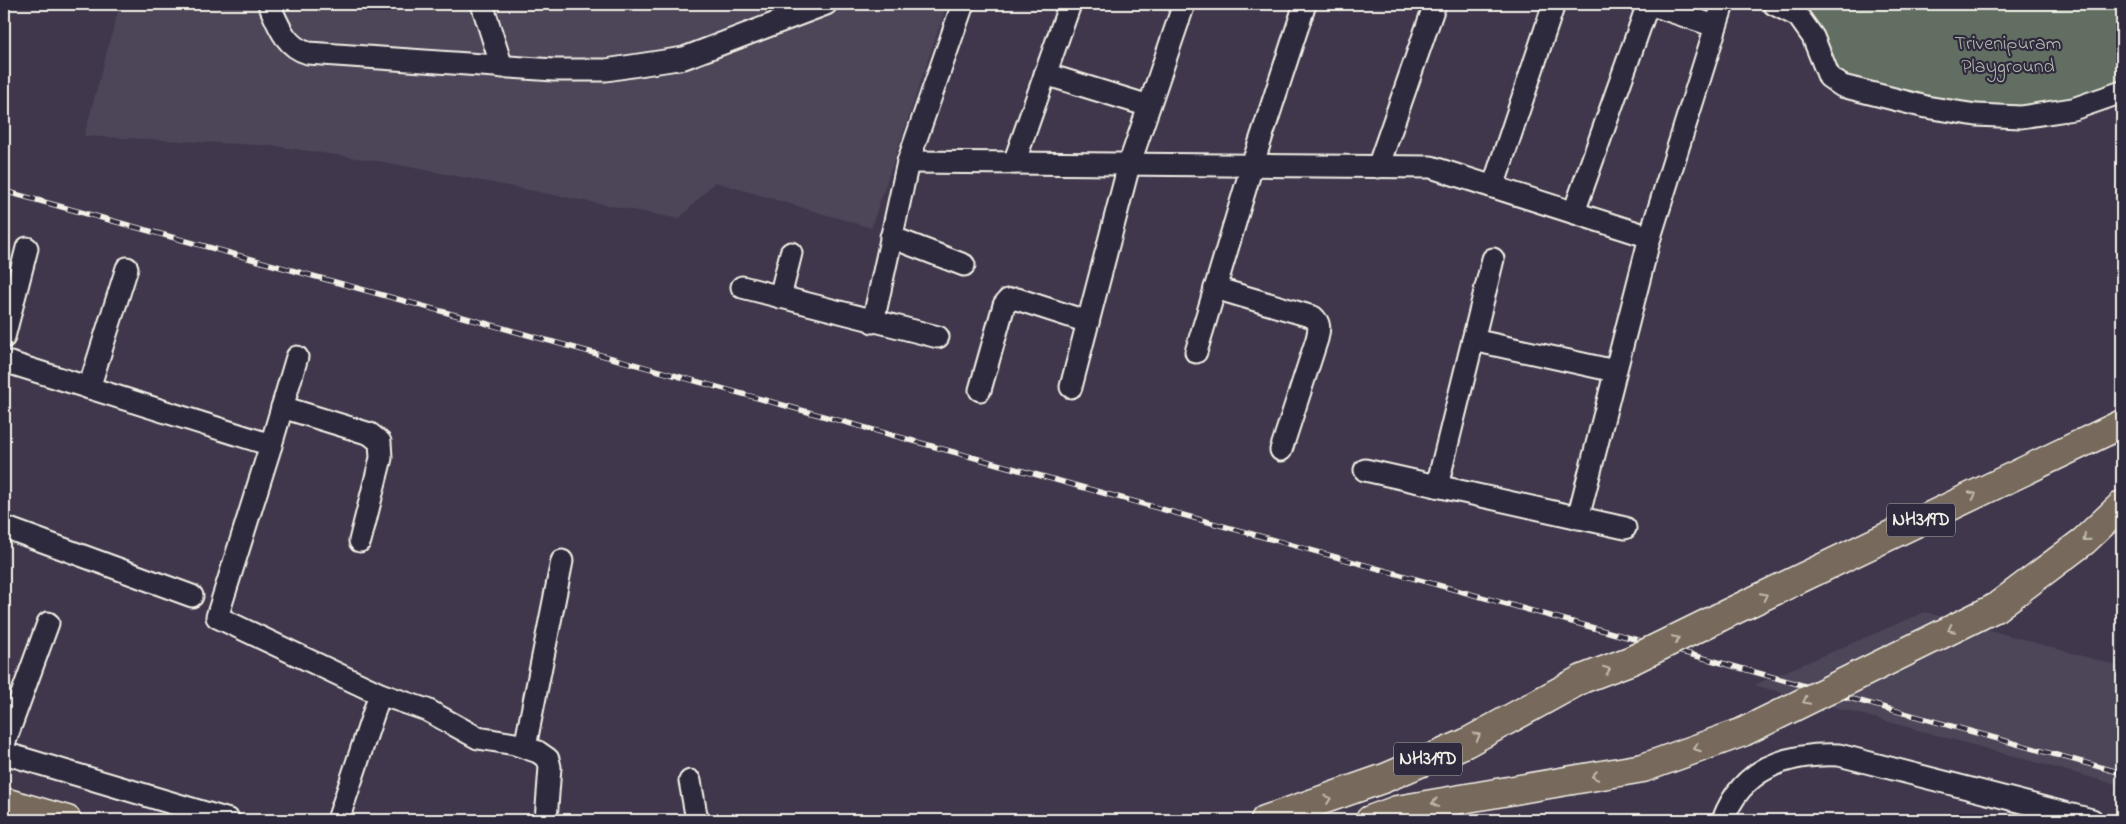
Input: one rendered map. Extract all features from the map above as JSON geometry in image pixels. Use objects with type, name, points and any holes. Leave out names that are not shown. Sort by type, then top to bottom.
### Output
[{"type":"highway","name":"NH319D","points":[[1265,820],[1385,778],[1466,743],[1582,679],[1632,660],[2122,424]]},
{"type":"highway","name":"NH319D","points":[[1370,820],[1397,810],[1643,768],[1743,732],[1995,608],[2084,541],[2122,505]]},
{"type":"highway","points":[[4,802],[67,820]]},
{"type":"street","points":[[269,4],[287,41],[299,51],[325,55],[554,70],[606,70],[684,58],[826,4]]},
{"type":"street","points":[[482,4],[502,67]]},
{"type":"street","points":[[873,322],[908,162],[963,4]]},
{"type":"street","points":[[1014,163],[1070,4]]},
{"type":"street","points":[[1071,387],[1129,165],[1184,4]]},
{"type":"street","points":[[1196,352],[1252,166],[1305,4]]},
{"type":"street","points":[[1378,167],[1435,4]]},
{"type":"street","points":[[1493,187],[1554,4]]},
{"type":"street","points":[[1574,212],[1649,4],[1715,26]]},
{"type":"street","points":[[1578,518],[1650,237],[1723,4]]},
{"type":"street","points":[[1774,4],[1798,16],[1813,36],[1829,77],[1842,86],[1926,107],[1976,115],[2021,117],[2073,109],[2122,92]]},
{"type":"street","points":[[1045,74],[1149,106]]},
{"type":"street","points":[[908,162],[1431,167],[1650,237]]},
{"type":"street","points":[[891,237],[964,265]]},
{"type":"street","points":[[4,337],[28,248]]},
{"type":"street","points":[[780,297],[791,253]]},
{"type":"street","points":[[1437,486],[1493,258]]},
{"type":"street","points":[[89,388],[127,268]]},
{"type":"street","points":[[742,287],[873,322],[938,337]]},
{"type":"street","points":[[1214,288],[1313,317],[1319,325],[1317,339],[1281,450]]},
{"type":"street","points":[[980,390],[1004,305],[1008,300],[1018,299],[1088,322]]},
{"type":"street","points":[[1473,340],[1615,371]]},
{"type":"street","points":[[297,358],[217,617],[380,694],[427,710],[478,738],[524,747],[548,759],[550,767],[546,820]]},
{"type":"street","points":[[4,361],[271,445]]},
{"type":"street","points":[[282,407],[370,434],[380,442],[382,458],[360,541]]},
{"type":"street","points":[[1365,470],[1625,528]]},
{"type":"street","points":[[4,527],[192,596]]},
{"type":"street","points":[[524,747],[562,561]]},
{"type":"street","points":[[4,744],[48,623]]},
{"type":"street","points":[[338,820],[380,694]]},
{"type":"street","points":[[4,753],[229,820]]},
{"type":"street","points":[[1723,820],[1728,806],[1744,784],[1762,769],[1815,754],[1839,755],[2092,820]]},
{"type":"street","points":[[690,780],[697,820]]},
{"type":"shaded area","points":[[120,4],[947,4],[871,228],[715,182],[679,219],[383,162],[275,146],[84,136]]},
{"type":"shaded area","points":[[1925,612],[2122,667],[2122,786],[1754,685]]},
{"type":"green space","name":"Trivenipuram Playground","points":[[1803,4],[2122,4],[2122,83],[2093,94],[2013,109],[1922,98],[1851,80],[1833,70]]},
{"type":"railway","points":[[4,191],[2122,773]]}]
